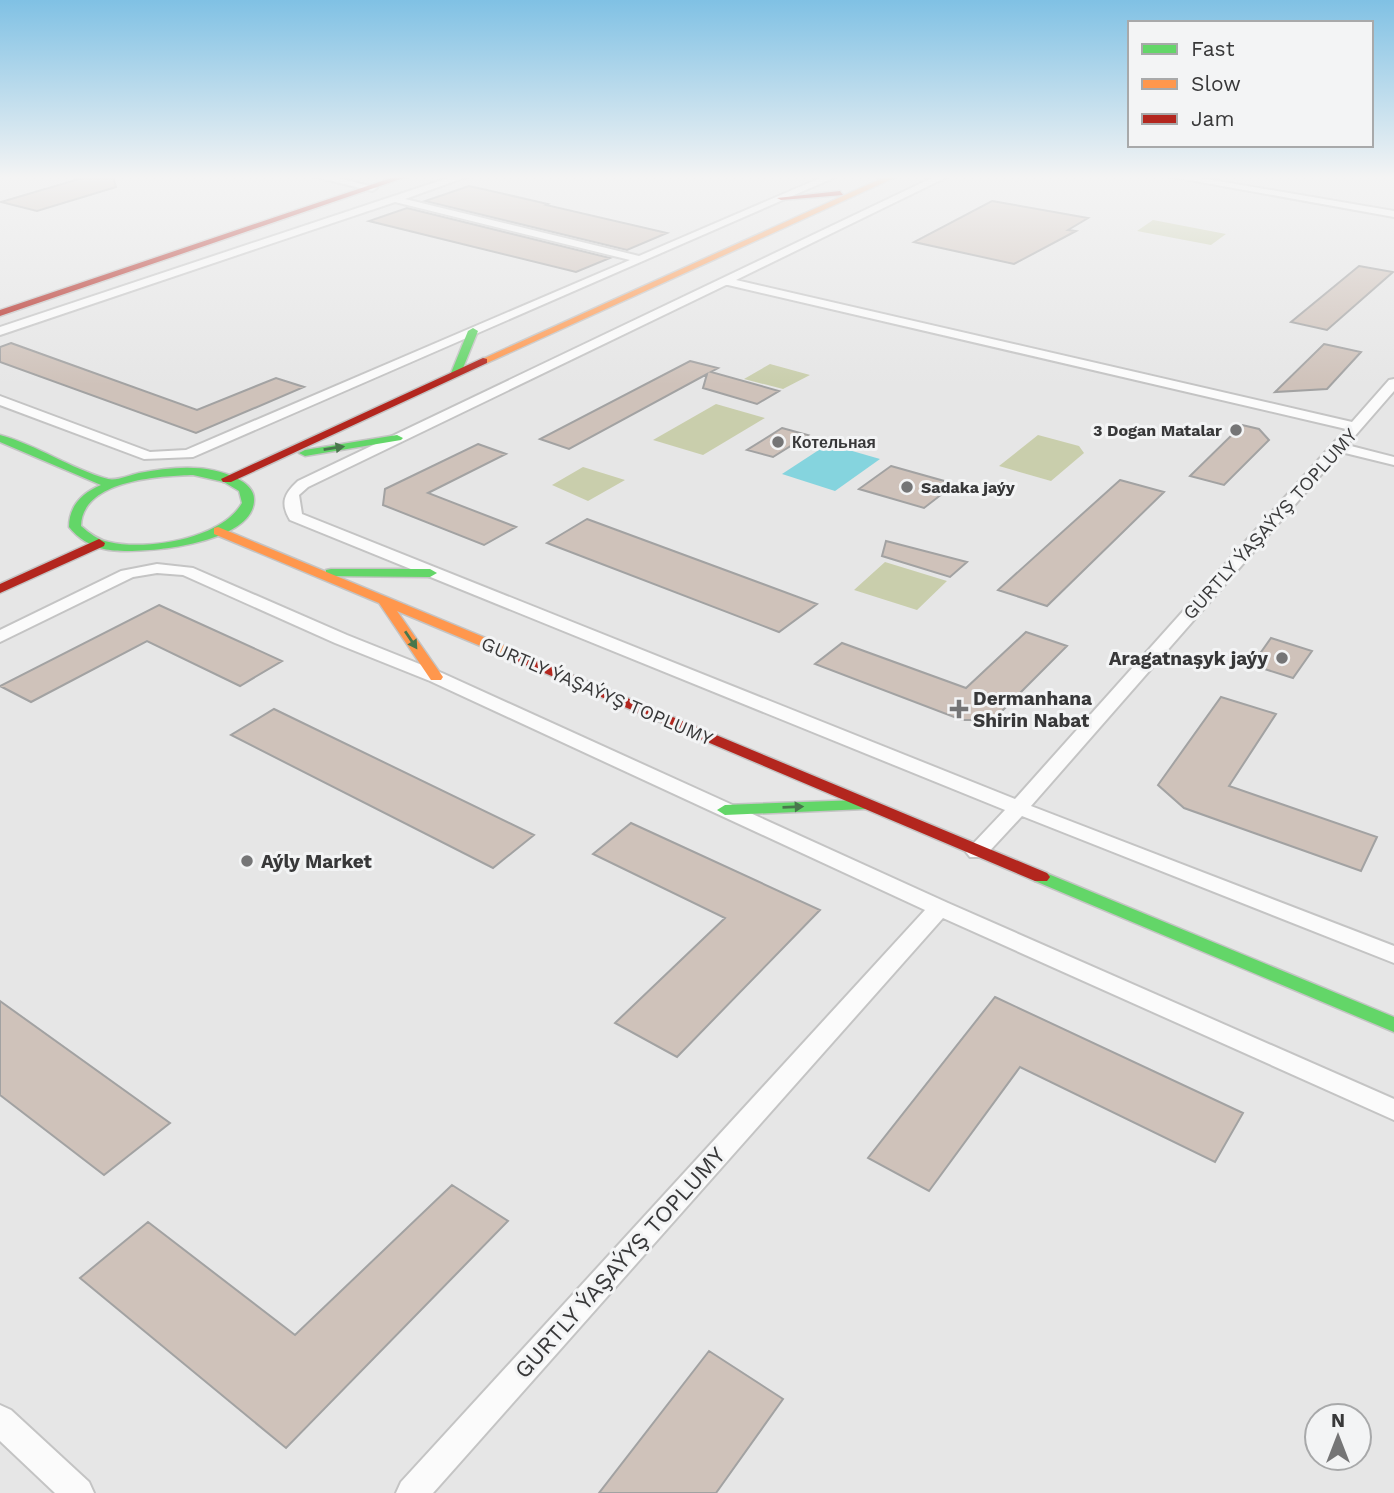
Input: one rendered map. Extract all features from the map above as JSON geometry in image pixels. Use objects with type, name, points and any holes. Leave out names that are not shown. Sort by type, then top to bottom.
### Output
[{"type":"street","points":[[0,313],[200,246]]},
{"type":"street","points":[[0,331],[258,246]]},
{"type":"street","points":[[585,246],[640,259]]},
{"type":"street","points":[[0,400],[149,456],[188,454],[671,246]]},
{"type":"street","points":[[227,479],[740,246]]},
{"type":"street","points":[[802,246],[303,484],[292,494],[291,505],[295,517],[1018,808],[1394,955]]},
{"type":"street","points":[[728,282],[1355,427]]},
{"type":"street","points":[[456,373],[473,331]]},
{"type":"street","name":"GURTLY ÝAŞAÝYŞ TOPLUMY","points":[[977,852],[1394,383]]},
{"type":"street","points":[[0,438],[112,485]]},
{"type":"street","points":[[271,458],[397,438]]},
{"type":"street","points":[[1338,447],[1394,461]]},
{"type":"street","points":[[176,471],[208,473],[227,479],[245,490],[248,503],[238,518],[218,531],[190,541],[158,547],[126,548],[99,543],[79,533],[73,520],[75,512],[88,498],[112,485],[143,476],[176,471]]},
{"type":"street","name":"GURTLY ÝAŞAÝYŞ TOPLUMY","points":[[218,531],[323,573],[386,604],[1394,1025]]},
{"type":"street","points":[[0,589],[99,543]]},
{"type":"street","points":[[0,637],[127,574],[168,566],[187,571],[341,639],[436,677],[940,908],[1394,1110]]},
{"type":"street","points":[[323,573],[430,573]]},
{"type":"street","points":[[386,604],[436,677]]},
{"type":"street","points":[[725,810],[869,804]]},
{"type":"street","name":"GURTLY ÝAŞAÝYŞ TOPLUMY","points":[[412,1493],[940,908]]},
{"type":"street","points":[[0,1420],[78,1493]]},
{"type":"green space","points":[[770,364],[810,375],[783,389],[744,379]]},
{"type":"green space","points":[[716,404],[765,418],[703,455],[653,440]]},
{"type":"green space","points":[[1038,435],[1079,446],[1084,453],[1051,481],[999,466]]},
{"type":"green space","points":[[583,467],[625,480],[588,501],[552,485]]},
{"type":"green space","points":[[885,562],[947,581],[917,610],[854,590]]},
{"type":"water","points":[[828,444],[880,459],[835,491],[782,474]]},
{"type":"building","points":[[469,246],[560,246],[610,258],[576,272]]},
{"type":"building","points":[[609,246],[637,246],[627,250]]},
{"type":"building","points":[[931,246],[1048,246],[1014,264]]},
{"type":"building","points":[[1359,266],[1393,272],[1327,330],[1291,322]]},
{"type":"building","points":[[11,343],[197,410],[276,378],[304,387],[196,433],[0,362],[0,347]]},
{"type":"building","points":[[1324,344],[1361,352],[1327,389],[1275,392]]},
{"type":"building","points":[[690,361],[718,368],[711,372],[779,391],[757,404],[703,388],[707,374],[569,449],[540,439]]},
{"type":"building","points":[[1242,425],[1259,429],[1269,440],[1224,485],[1190,476]]},
{"type":"building","name":"Котельная","points":[[782,428],[808,435],[773,457],[747,450]]},
{"type":"building","points":[[478,444],[506,454],[428,493],[516,527],[484,545],[383,505],[385,489]]},
{"type":"building","name":"Sadaka jaýy","points":[[891,466],[955,484],[924,508],[859,489]]},
{"type":"building","points":[[1120,480],[1164,492],[1047,606],[998,590]]},
{"type":"building","points":[[587,519],[817,604],[779,632],[547,543]]},
{"type":"building","points":[[886,541],[967,562],[950,577],[882,556]]},
{"type":"building","points":[[159,605],[282,661],[240,686],[147,641],[31,702],[0,686]]},
{"type":"building","points":[[1026,632],[1067,646],[993,720],[962,720],[815,664],[842,643],[966,688]]},
{"type":"building","name":"Aragatnaşyk jaýy","points":[[1271,638],[1312,651],[1293,678],[1252,665]]},
{"type":"building","points":[[1221,697],[1276,714],[1229,786],[1377,837],[1361,871],[1184,808],[1158,785]]},
{"type":"building","points":[[274,709],[534,835],[493,868],[231,735]]},
{"type":"building","points":[[631,823],[820,910],[677,1057],[615,1023],[725,918],[593,854]]},
{"type":"building","points":[[995,997],[1243,1113],[1215,1162],[1020,1067],[929,1191],[868,1158]]},
{"type":"building","points":[[0,1001],[170,1123],[104,1175],[0,1095]]},
{"type":"building","points":[[452,1185],[508,1221],[286,1448],[80,1278],[148,1222],[295,1335]]},
{"type":"building","points":[[709,1351],[783,1399],[716,1493],[599,1493]]},
{"type":"traffic: fast","points":[[456,373],[473,331]]},
{"type":"traffic: fast","points":[[0,438],[112,485]]},
{"type":"traffic: fast","points":[[305,453],[397,438]]},
{"type":"traffic: fast","points":[[193,471],[228,479],[244,489],[248,495],[248,503],[241,516],[227,527],[208,535],[186,542],[141,548],[102,545],[75,527],[77,511],[85,500],[97,491],[146,475],[193,471]]},
{"type":"traffic: fast","points":[[331,573],[430,573]]},
{"type":"traffic: fast","points":[[725,810],[859,805]]},
{"type":"traffic: fast","points":[[1041,877],[1394,1025]]},
{"type":"traffic: slow","points":[[483,361],[739,246]]},
{"type":"traffic: slow","points":[[218,531],[512,654]]},
{"type":"traffic: slow","points":[[385,604],[436,677]]},
{"type":"traffic: jam","points":[[0,313],[199,246]]},
{"type":"traffic: jam","points":[[227,479],[483,361]]},
{"type":"traffic: jam","points":[[0,589],[99,543]]},
{"type":"traffic: jam","points":[[512,654],[1041,877]]},
{"type":"place","name":"3 Dogan Matalar","points":[[1236,430]]},
{"type":"place","name":"Котельная","points":[[778,442]]},
{"type":"place","name":"Sadaka jaýy","points":[[907,487]]},
{"type":"place","name":"Aragatnaşyk jaýy","points":[[1282,658]]},
{"type":"place","name":"Dermanhana Shirin Nabat","points":[[959,709]]},
{"type":"place","name":"Aýly Market","points":[[247,861]]}]
